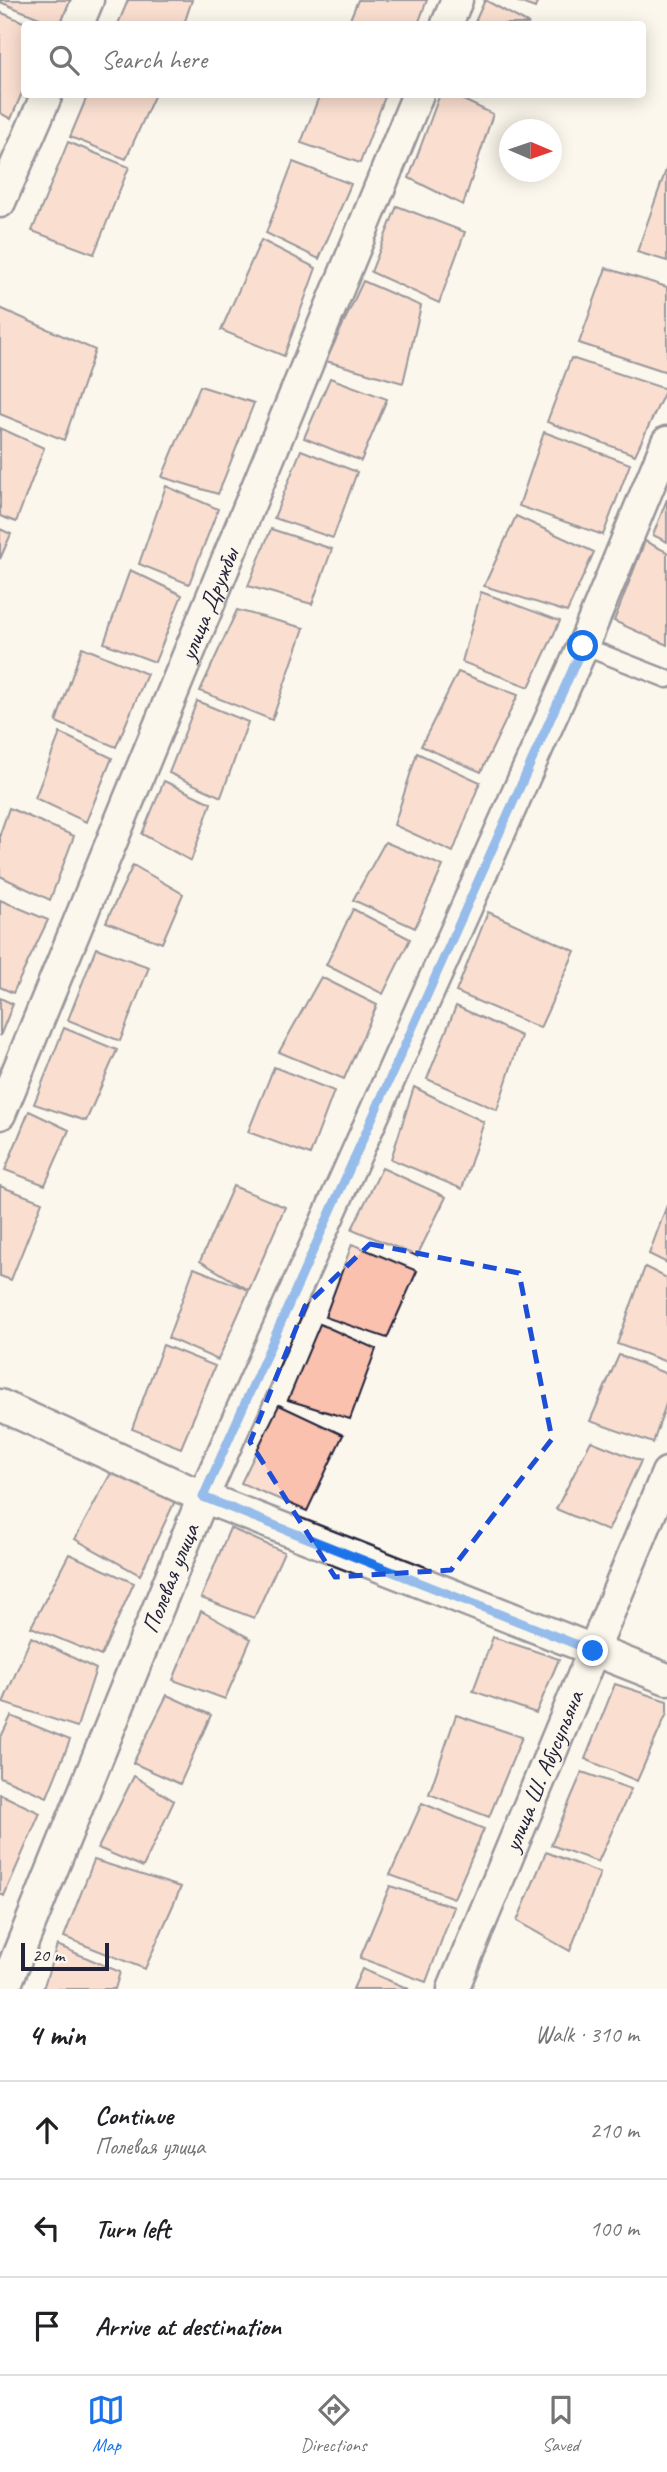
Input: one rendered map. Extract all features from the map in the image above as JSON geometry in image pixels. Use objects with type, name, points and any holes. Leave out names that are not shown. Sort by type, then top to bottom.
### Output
[{"type":"street","points":[[79,21],[88,0]]},
{"type":"street","points":[[448,21],[457,0]]},
{"type":"street","points":[[0,202],[45,98]]},
{"type":"street","name":"улица Дружбы","points":[[0,1114],[416,98]]},
{"type":"street","name":"Полевая улица","points":[[4,1989],[203,1497],[583,646],[667,442]]},
{"type":"street","points":[[0,1405],[203,1497],[667,1679]]},
{"type":"street","name":"улица Ш. Абусупьяна","points":[[453,1989],[667,1473]]},
{"type":"lane","points":[[583,646],[667,678]]},
{"type":"highlighted area","points":[[370,1244],[519,1273],[552,1439],[451,1570],[335,1577],[250,1442],[305,1306]]},
{"type":"building","points":[[71,0],[63,21],[47,21],[0,2]]},
{"type":"building","points":[[128,0],[192,0],[185,21],[119,21]]},
{"type":"building","points":[[358,0],[427,0],[419,21],[349,21]]},
{"type":"building","points":[[485,0],[524,21],[475,21]]},
{"type":"building","points":[[513,0],[538,0],[535,8]]},
{"type":"building","points":[[0,12],[21,21],[21,95],[11,119],[0,113]]},
{"type":"building","points":[[86,98],[153,98],[126,159],[70,137]]},
{"type":"building","points":[[318,98],[384,98],[360,163],[301,143]]},
{"type":"building","points":[[439,98],[459,98],[493,114],[463,205],[409,178]]},
{"type":"building","points":[[68,142],[129,167],[94,254],[32,231]]},
{"type":"building","points":[[293,162],[351,184],[319,259],[266,233]]},
{"type":"building","points":[[667,167],[667,261],[637,252]]},
{"type":"building","points":[[397,206],[465,232],[439,303],[371,272]]},
{"type":"building","points":[[261,240],[316,268],[284,356],[221,330]]},
{"type":"building","points":[[606,268],[667,287],[667,372],[579,343]]},
{"type":"building","points":[[363,281],[421,306],[403,383],[326,361]]},
{"type":"building","points":[[0,308],[95,350],[64,440],[0,414]]},
{"type":"building","points":[[571,358],[666,389],[635,455],[547,422]]},
{"type":"building","points":[[330,378],[387,399],[361,461],[304,438]]},
{"type":"building","points":[[200,386],[254,403],[218,494],[162,477]]},
{"type":"building","points":[[0,428],[44,448],[16,522],[0,516]]},
{"type":"building","points":[[544,432],[630,464],[603,535],[519,506]]},
{"type":"building","points":[[301,450],[357,472],[333,538],[274,518]]},
{"type":"building","points":[[166,486],[218,509],[189,584],[139,564]]},
{"type":"building","points":[[667,499],[667,542],[653,535]]},
{"type":"building","points":[[516,516],[594,552],[567,612],[484,586]]},
{"type":"building","points":[[0,529],[11,534],[0,559]]},
{"type":"building","points":[[271,529],[332,549],[312,604],[248,586]]},
{"type":"building","points":[[645,541],[667,552],[667,645],[614,621]]},
{"type":"building","points":[[130,570],[182,595],[155,662],[104,643]]},
{"type":"building","points":[[481,592],[560,621],[529,687],[462,662]]},
{"type":"building","points":[[237,610],[304,628],[272,720],[200,691]]},
{"type":"building","points":[[82,647],[147,674],[116,747],[56,722]]},
{"type":"building","points":[[458,672],[518,695],[481,772],[421,746]]},
{"type":"building","points":[[197,701],[248,722],[221,797],[169,773]]},
{"type":"building","points":[[60,733],[112,758],[86,822],[35,798]]},
{"type":"building","points":[[417,753],[480,782],[453,852],[394,825]]},
{"type":"building","points":[[164,781],[211,803],[191,861],[142,834]]},
{"type":"building","points":[[9,808],[74,836],[50,900],[0,876],[0,834]]},
{"type":"building","points":[[385,842],[443,866],[415,928],[353,900]]},
{"type":"building","points":[[133,865],[183,894],[162,943],[106,922]]},
{"type":"building","points":[[0,900],[48,920],[13,993],[0,987]]},
{"type":"building","points":[[353,909],[410,939],[383,994],[326,965]]},
{"type":"building","points":[[488,912],[575,951],[540,1028],[456,992]]},
{"type":"building","points":[[96,948],[149,967],[120,1041],[68,1020]]},
{"type":"building","points":[[321,977],[377,1005],[344,1079],[279,1052]]},
{"type":"building","points":[[0,998],[13,1004],[0,1036]]},
{"type":"building","points":[[456,1006],[521,1036],[497,1110],[427,1079]]},
{"type":"building","points":[[64,1028],[117,1050],[86,1121],[34,1104]]},
{"type":"building","points":[[274,1067],[334,1091],[310,1155],[248,1132]]},
{"type":"building","points":[[414,1087],[484,1122],[462,1189],[391,1159]]},
{"type":"building","points":[[29,1111],[69,1130],[45,1185],[5,1170]]},
{"type":"building","points":[[382,1168],[446,1197],[417,1256],[352,1229]]},
{"type":"building","points":[[0,1186],[42,1202],[11,1280],[0,1276]]},
{"type":"building","points":[[233,1186],[285,1207],[249,1290],[200,1261]]},
{"type":"building","points":[[667,1205],[667,1263],[649,1254]]},
{"type":"building","points":[[352,1244],[417,1271],[387,1338],[325,1317]]},
{"type":"building","points":[[645,1267],[667,1278],[667,1362],[617,1344]]},
{"type":"building","points":[[194,1268],[249,1290],[218,1360],[168,1338]]},
{"type":"building","points":[[320,1324],[376,1349],[350,1419],[288,1400]]},
{"type":"building","points":[[163,1345],[215,1366],[181,1448],[132,1429]]},
{"type":"building","points":[[619,1355],[667,1374],[667,1401],[653,1443],[590,1421]]},
{"type":"building","points":[[279,1405],[343,1435],[307,1511],[241,1483]]},
{"type":"building","points":[[591,1441],[641,1461],[608,1531],[556,1509]]},
{"type":"building","points":[[111,1473],[176,1499],[140,1575],[75,1539]]},
{"type":"building","points":[[230,1528],[284,1552],[254,1618],[201,1598]]},
{"type":"building","points":[[69,1554],[134,1583],[101,1656],[31,1627]]},
{"type":"building","points":[[201,1611],[251,1639],[225,1699],[173,1680]]},
{"type":"building","points":[[31,1637],[96,1669],[77,1727],[3,1703]]},
{"type":"building","points":[[493,1637],[559,1659],[536,1713],[473,1691]]},
{"type":"building","points":[[615,1684],[667,1701],[667,1713],[637,1781],[585,1759]]},
{"type":"building","points":[[167,1695],[211,1715],[180,1784],[133,1763]]},
{"type":"building","points":[[456,1715],[522,1737],[489,1817],[429,1794]]},
{"type":"building","points":[[11,1716],[70,1740],[47,1797],[0,1777],[0,1739]]},
{"type":"building","points":[[582,1772],[631,1789],[598,1862],[551,1845]]},
{"type":"building","points":[[134,1776],[174,1801],[143,1867],[98,1848]]},
{"type":"building","points":[[0,1794],[40,1813],[4,1896],[0,1894]]},
{"type":"building","points":[[422,1803],[484,1829],[454,1898],[390,1875]]},
{"type":"building","points":[[546,1852],[600,1873],[570,1951],[517,1921]]},
{"type":"building","points":[[94,1860],[181,1887],[145,1969],[64,1937]]},
{"type":"building","points":[[390,1886],[454,1907],[426,1982],[360,1958]]},
{"type":"building","points":[[57,1945],[120,1972],[115,1989],[43,1989]]},
{"type":"building","points":[[362,1969],[409,1989],[353,1989]]},
{"type":"route","points":[[583,646],[203,1497],[593,1651]]}]
